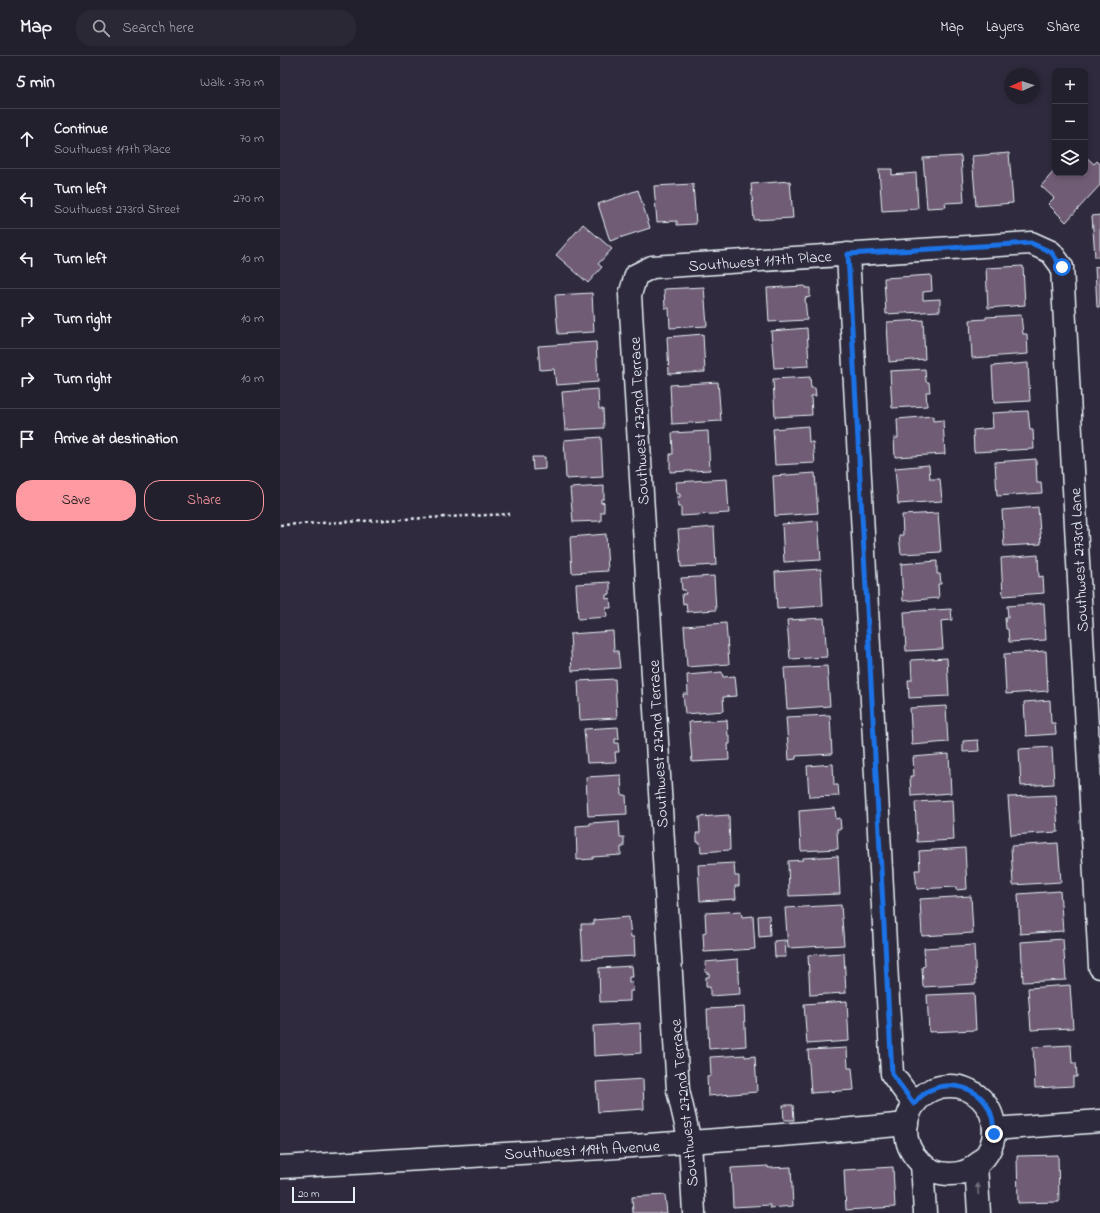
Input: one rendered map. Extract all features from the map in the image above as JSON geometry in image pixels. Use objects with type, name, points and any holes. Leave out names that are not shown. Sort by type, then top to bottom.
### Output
[{"type":"street","name":"Southwest 117th Place","points":[[636,275],[652,267],[1031,243],[1051,252]]},
{"type":"street","name":"Southwest 273rd Lane","points":[[1051,252],[1062,267],[1100,967]]},
{"type":"street","points":[[848,254],[892,1074],[914,1104]]},
{"type":"street","name":"Southwest 272nd Terrace","points":[[636,275],[630,295],[677,1074],[678,1090],[690,1142],[694,1213]]},
{"type":"street","points":[[952,1085],[966,1088],[978,1095],[988,1106],[994,1120],[994,1134],[990,1148],[982,1160],[971,1169],[957,1174],[942,1174],[928,1169],[917,1159],[909,1147],[906,1132],[908,1117],[914,1104],[924,1093],[937,1087],[952,1085]]},
{"type":"street","points":[[994,1129],[1100,1121]]},
{"type":"street","name":"Southwest 119th Avenue","points":[[280,1167],[797,1135],[907,1124]]},
{"type":"street","points":[[922,1163],[925,1213]]},
{"type":"street","points":[[976,1165],[979,1213]]},
{"type":"path","points":[[280,525],[510,514]]},
{"type":"building","points":[[1009,153],[1013,203],[976,206],[972,156]]},
{"type":"building","points":[[961,156],[964,202],[945,203],[946,207],[927,208],[923,158]]},
{"type":"building","points":[[1088,159],[1094,164],[1097,161],[1100,164],[1100,185],[1066,222],[1048,204],[1054,198],[1041,186],[1052,173],[1052,176],[1088,176]]},
{"type":"building","points":[[879,169],[892,169],[892,175],[916,173],[918,209],[882,211]]},
{"type":"building","points":[[790,181],[793,218],[754,220],[751,184]]},
{"type":"building","points":[[693,184],[696,224],[677,225],[677,221],[657,222],[654,186]]},
{"type":"building","points":[[638,190],[650,228],[610,241],[598,204]]},
{"type":"building","points":[[1100,215],[1100,257],[1095,257],[1092,216]]},
{"type":"building","points":[[583,224],[612,249],[598,264],[602,267],[588,283],[556,255]]},
{"type":"building","points":[[1023,266],[1025,305],[988,308],[986,268]]},
{"type":"building","points":[[1100,266],[1100,307],[1097,307],[1095,267]]},
{"type":"building","points":[[931,275],[932,291],[923,292],[923,300],[940,299],[940,311],[886,314],[884,278]]},
{"type":"building","points":[[805,286],[805,288],[810,288],[810,297],[805,298],[807,320],[769,322],[767,288]]},
{"type":"building","points":[[704,287],[707,326],[670,328],[669,308],[665,308],[664,289]]},
{"type":"building","points":[[592,293],[594,332],[558,334],[555,295]]},
{"type":"building","points":[[1021,315],[1023,334],[1027,334],[1028,354],[972,358],[970,320],[986,319],[986,317]]},
{"type":"building","points":[[923,320],[925,359],[889,362],[887,322]]},
{"type":"building","points":[[807,328],[809,366],[774,368],[771,331]]},
{"type":"building","points":[[703,334],[705,372],[669,374],[667,337]]},
{"type":"building","points":[[596,342],[598,382],[556,385],[554,369],[540,370],[538,346]]},
{"type":"building","points":[[1028,363],[1030,401],[994,403],[992,366]]},
{"type":"building","points":[[925,369],[926,382],[929,382],[930,392],[926,392],[927,406],[892,408],[890,371]]},
{"type":"building","points":[[810,377],[811,388],[815,388],[816,396],[811,396],[812,415],[775,417],[773,379]]},
{"type":"building","points":[[718,382],[721,421],[672,424],[670,385]]},
{"type":"building","points":[[598,389],[599,409],[603,409],[604,428],[565,430],[562,392]]},
{"type":"building","points":[[1028,411],[1030,430],[1033,430],[1034,449],[974,452],[973,430],[993,428],[992,413]]},
{"type":"building","points":[[933,416],[933,421],[943,420],[945,454],[895,457],[894,438],[898,438],[897,419]]},
{"type":"building","points":[[808,426],[809,442],[813,442],[815,463],[775,465],[773,429]]},
{"type":"building","points":[[708,431],[710,470],[670,472],[670,454],[673,454],[672,433]]},
{"type":"building","points":[[601,437],[603,477],[566,479],[564,440]]},
{"type":"building","points":[[532,457],[545,457],[545,469],[533,470]]},
{"type":"building","points":[[1036,459],[1037,483],[1041,483],[1042,493],[997,496],[995,462]]},
{"type":"building","points":[[929,465],[930,479],[940,479],[942,501],[898,504],[895,468]]},
{"type":"building","points":[[815,473],[818,513],[775,516],[773,476]]},
{"type":"building","points":[[727,479],[729,513],[681,516],[681,507],[678,507],[677,497],[680,497],[680,494],[677,494],[676,482]]},
{"type":"building","points":[[604,486],[604,499],[601,499],[601,503],[604,502],[604,512],[601,512],[601,521],[573,522],[570,488]]},
{"type":"building","points":[[1038,507],[1041,544],[1004,546],[1002,510]]},
{"type":"building","points":[[938,513],[941,552],[901,554],[899,535],[903,535],[902,515]]},
{"type":"building","points":[[818,521],[821,560],[784,562],[782,524]]},
{"type":"building","points":[[714,527],[716,565],[681,567],[678,530]]},
{"type":"building","points":[[606,534],[608,571],[572,573],[570,537]]},
{"type":"building","points":[[1038,555],[1039,577],[1043,576],[1044,593],[1003,596],[1001,558]]},
{"type":"building","points":[[937,561],[937,574],[940,574],[941,584],[938,584],[939,598],[903,601],[901,564]]},
{"type":"building","points":[[821,569],[823,606],[777,609],[775,572]]},
{"type":"building","points":[[714,576],[716,610],[687,612],[686,603],[683,604],[682,594],[686,594],[685,590],[682,590],[681,578]]},
{"type":"building","points":[[610,582],[610,594],[606,595],[606,599],[610,598],[611,608],[606,608],[607,617],[578,619],[576,584]]},
{"type":"building","points":[[1044,603],[1046,640],[1009,642],[1005,618],[1008,618],[1007,606]]},
{"type":"building","points":[[951,609],[952,620],[941,621],[943,649],[906,651],[904,612]]},
{"type":"building","points":[[824,618],[827,657],[790,659],[787,620]]},
{"type":"building","points":[[726,623],[729,664],[687,667],[684,626]]},
{"type":"building","points":[[613,631],[614,651],[618,651],[620,668],[572,671],[570,634]]},
{"type":"building","points":[[1046,651],[1048,691],[1006,694],[1004,654]]},
{"type":"building","points":[[947,658],[949,696],[909,698],[908,680],[912,680],[911,660]]},
{"type":"building","points":[[827,666],[830,706],[787,709],[784,668]]},
{"type":"building","points":[[722,672],[723,677],[735,676],[737,696],[723,697],[724,711],[685,714],[683,694],[688,694],[687,675]]},
{"type":"building","points":[[615,679],[617,718],[580,720],[578,681]]},
{"type":"building","points":[[1050,700],[1051,723],[1055,723],[1056,734],[1026,736],[1024,702]]},
{"type":"building","points":[[946,706],[948,742],[912,745],[910,708]]},
{"type":"building","points":[[830,715],[832,754],[796,756],[796,759],[789,760],[786,717]]},
{"type":"building","points":[[727,720],[728,736],[730,736],[730,744],[728,744],[729,760],[692,762],[689,722]]},
{"type":"building","points":[[618,727],[619,739],[615,739],[615,743],[618,743],[619,752],[615,752],[616,762],[587,763],[584,729]]},
{"type":"building","points":[[978,740],[979,751],[963,752],[963,741]]},
{"type":"building","points":[[1052,747],[1054,784],[1021,786],[1019,749]]},
{"type":"building","points":[[949,754],[951,793],[911,796],[910,776],[914,776],[913,757]]},
{"type":"building","points":[[833,764],[834,785],[838,785],[839,796],[809,797],[807,766]]},
{"type":"building","points":[[621,775],[622,795],[626,795],[627,814],[588,816],[586,777]]},
{"type":"building","points":[[1056,795],[1058,832],[1011,835],[1008,797]]},
{"type":"building","points":[[952,800],[954,840],[917,842],[915,802]]},
{"type":"building","points":[[835,808],[836,819],[840,818],[841,829],[837,829],[838,849],[801,851],[799,811]]},
{"type":"building","points":[[729,815],[730,850],[701,852],[700,842],[697,842],[696,833],[700,833],[699,817]]},
{"type":"building","points":[[619,821],[620,837],[624,837],[624,847],[621,847],[621,855],[577,860],[576,826],[590,825],[590,823]]},
{"type":"building","points":[[1058,843],[1061,882],[1013,885],[1011,846]]},
{"type":"building","points":[[965,848],[967,889],[956,890],[956,887],[917,889],[915,870],[920,870],[919,851]]},
{"type":"building","points":[[838,856],[840,894],[789,896],[788,861],[803,860],[803,858]]},
{"type":"building","points":[[734,863],[735,876],[739,876],[739,886],[735,886],[736,899],[700,901],[698,865]]},
{"type":"building","points":[[1060,891],[1063,931],[1020,934],[1018,894]]},
{"type":"building","points":[[971,896],[973,933],[922,936],[920,899]]},
{"type":"building","points":[[841,905],[844,945],[788,948],[785,908]]},
{"type":"building","points":[[741,911],[742,917],[753,916],[755,949],[704,952],[703,933],[706,932],[705,913]]},
{"type":"building","points":[[769,915],[770,936],[759,937],[758,916]]},
{"type":"building","points":[[629,917],[631,937],[634,937],[635,956],[583,959],[581,924],[594,924],[594,920]]},
{"type":"building","points":[[1063,939],[1066,980],[1023,982],[1021,942]]},
{"type":"building","points":[[785,940],[786,957],[775,957],[774,941]]},
{"type":"building","points":[[974,945],[976,984],[923,987],[922,967],[925,966],[924,948]]},
{"type":"building","points":[[844,953],[846,993],[810,995],[808,955]]},
{"type":"building","points":[[738,959],[740,994],[710,996],[710,987],[706,987],[706,977],[709,977],[709,973],[706,973],[705,962]]},
{"type":"building","points":[[632,966],[633,977],[629,977],[629,982],[632,982],[633,991],[630,991],[630,1001],[600,1002],[599,968]]},
{"type":"building","points":[[1070,985],[1073,1028],[1031,1030],[1028,988]]},
{"type":"building","points":[[974,993],[976,1030],[929,1032],[927,995]]},
{"type":"building","points":[[847,1001],[849,1041],[807,1044],[804,1004]]},
{"type":"building","points":[[744,1007],[746,1046],[709,1049],[707,1009]]},
{"type":"building","points":[[640,1023],[641,1053],[594,1056],[593,1026]]},
{"type":"building","points":[[1071,1045],[1072,1063],[1076,1063],[1077,1077],[1073,1077],[1073,1086],[1035,1088],[1033,1047]]},
{"type":"building","points":[[847,1048],[848,1068],[852,1068],[854,1090],[811,1093],[808,1050]]},
{"type":"building","points":[[745,1055],[745,1057],[755,1056],[757,1092],[708,1096],[707,1077],[711,1076],[710,1057]]},
{"type":"building","points":[[643,1079],[644,1109],[598,1112],[596,1082]]},
{"type":"building","points":[[783,1105],[793,1105],[794,1120],[784,1120]]},
{"type":"building","points":[[1058,1155],[1059,1202],[1018,1203],[1017,1156]]},
{"type":"building","points":[[768,1166],[768,1168],[791,1167],[793,1206],[770,1208],[770,1205],[733,1207],[731,1168]]},
{"type":"building","points":[[893,1167],[895,1207],[846,1210],[844,1170]]},
{"type":"building","points":[[665,1195],[667,1213],[633,1213],[632,1197]]},
{"type":"route","points":[[994,1134],[994,1120],[988,1106],[978,1095],[966,1088],[952,1085],[937,1087],[924,1093],[914,1104],[892,1074],[848,254],[1031,243],[1051,252],[1062,267]]}]
